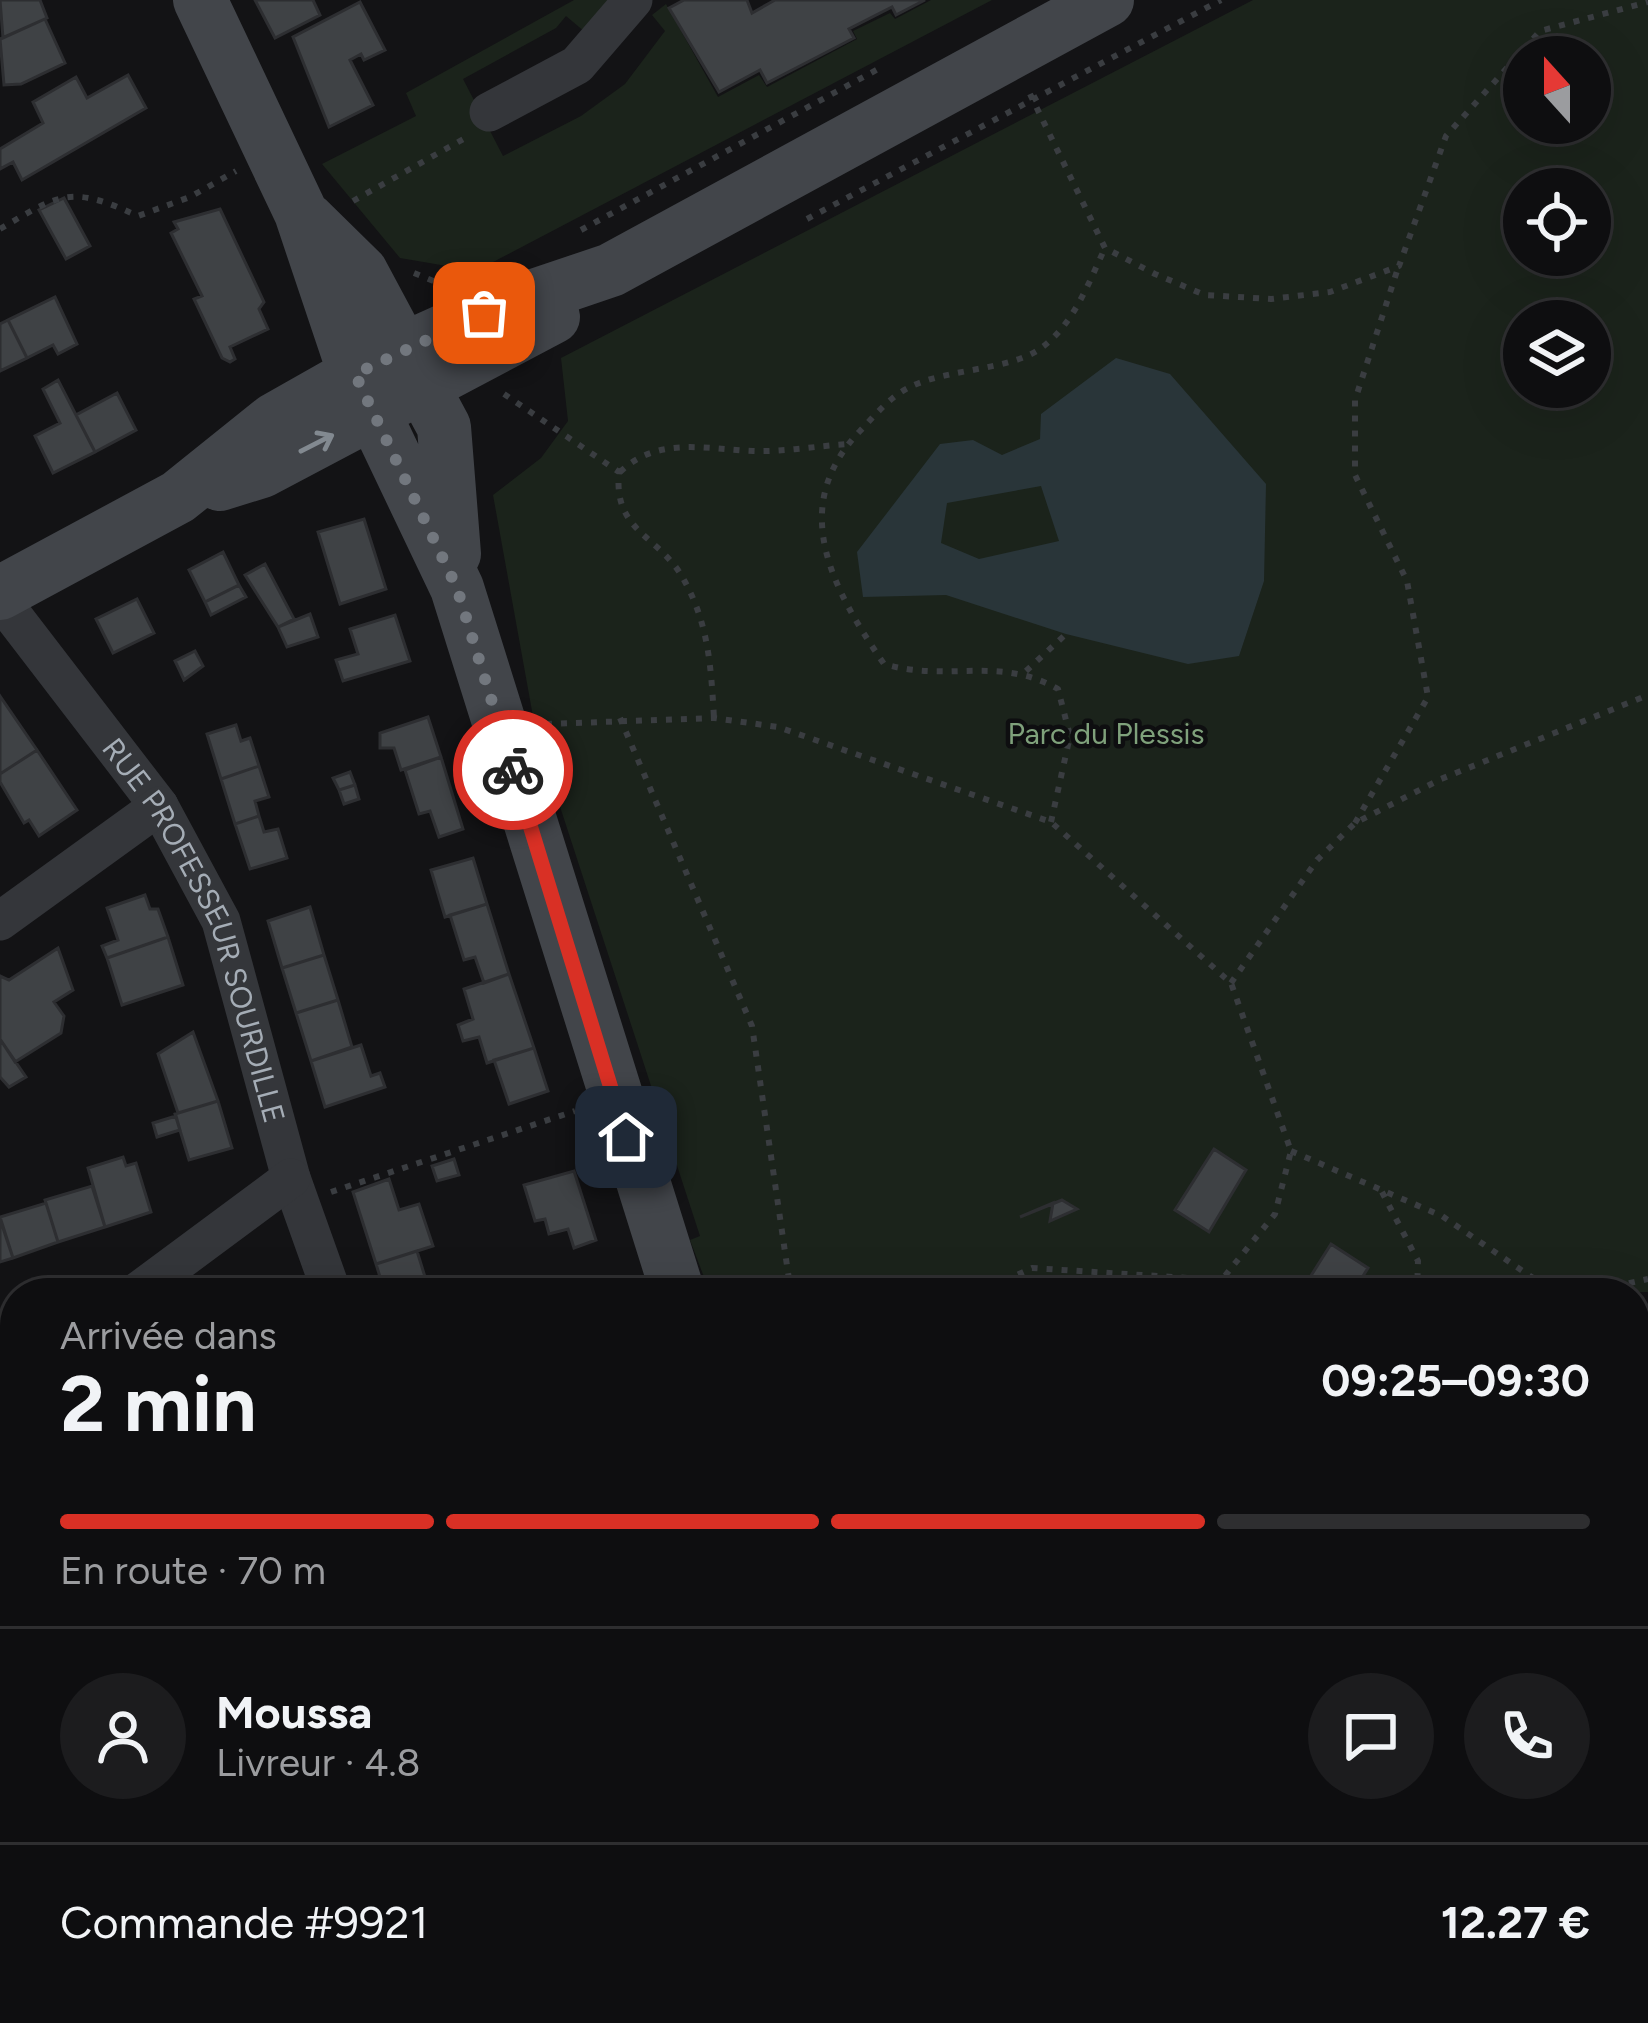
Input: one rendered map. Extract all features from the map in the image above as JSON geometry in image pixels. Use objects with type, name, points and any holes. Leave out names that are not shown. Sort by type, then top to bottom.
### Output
[{"type":"street","points":[[200,0],[269,152],[313,225],[365,393],[457,588],[672,1278]]},
{"type":"street","points":[[489,112],[577,65],[633,0]]},
{"type":"street","points":[[0,596],[178,497],[262,471],[365,393],[415,368],[484,313],[611,270],[1107,0]]},
{"type":"street","points":[[313,225],[362,272],[446,435],[457,588]]},
{"type":"street","points":[[415,368],[475,361],[547,322],[611,270]]},
{"type":"street","name":"RUE PROFESSEUR SOURDILLE","points":[[0,596],[159,806],[221,921],[295,1190],[327,1278]]},
{"type":"street","points":[[0,920],[159,806]]},
{"type":"street","points":[[159,1278],[295,1190]]},
{"type":"path","points":[[803,220],[1221,0]]},
{"type":"path","points":[[1231,983],[1317,860],[1354,823],[1428,698],[1407,581],[1355,475],[1355,400],[1446,136],[1540,31],[1622,4],[1648,2]]},
{"type":"path","points":[[1010,52],[1105,248],[1205,295],[1270,299],[1330,292],[1399,266]]},
{"type":"path","points":[[313,225],[475,132],[489,112]]},
{"type":"path","points":[[0,229],[58,195],[85,193],[138,216],[190,197],[269,152]]},
{"type":"path","points":[[1051,822],[1070,736],[1058,688],[1026,671],[948,674],[884,664],[832,580],[824,547],[822,503],[848,444],[909,388],[1036,352],[1064,328],[1105,248]]},
{"type":"path","points":[[475,361],[490,384],[620,472]]},
{"type":"path","points":[[714,718],[710,642],[700,614],[682,575],[624,515],[616,499],[620,472],[638,455],[665,447],[757,451],[848,444]]},
{"type":"path","points":[[1026,671],[1066,634]]},
{"type":"path","points":[[1354,823],[1441,779],[1648,695]]},
{"type":"path","points":[[620,718],[752,1026],[789,1278]]},
{"type":"path","points":[[500,727],[620,718],[714,718],[778,727],[1051,822],[1231,983],[1291,1151],[1275,1214],[1223,1278]]},
{"type":"path","points":[[295,1190],[572,1111]]},
{"type":"path","points":[[1291,1151],[1442,1216],[1533,1278]]},
{"type":"path","points":[[1382,1190],[1418,1262],[1417,1278]]},
{"type":"path","points":[[1010,1278],[1032,1268],[1198,1278]]},
{"type":"path","points":[[1136,1278],[1142,1273]]},
{"type":"green space","points":[[574,0],[615,0],[585,32],[566,16],[556,28],[463,79],[503,156],[581,116],[625,84],[665,31],[652,15],[666,4],[718,97],[759,75],[767,87],[857,39],[853,31],[890,13],[895,19],[931,0],[992,0],[476,271],[400,258],[322,164],[416,116],[406,93]]},
{"type":"green space","name":"Parc du Plessis","points":[[1253,0],[1648,0],[1648,1278],[704,1278],[690,1240],[700,1236],[536,733],[493,495],[541,458],[568,421],[561,358]]},
{"type":"shaded area","points":[[1116,358],[1170,374],[1266,484],[1264,581],[1239,656],[1188,664],[1066,634],[946,595],[863,597],[857,552],[940,444],[973,440],[1002,455],[1040,439],[1041,414]],"holes":[[[1041,486],[1059,541],[979,559],[941,543],[947,503]]]},
{"type":"building","points":[[0,0],[40,0],[47,18],[3,38]]},
{"type":"building","points":[[255,0],[313,0],[320,15],[275,38]]},
{"type":"building","points":[[684,0],[747,0],[752,13],[775,0],[925,0],[896,15],[892,7],[849,29],[854,38],[767,83],[760,70],[719,92],[669,8]]},
{"type":"building","points":[[360,2],[385,50],[364,60],[361,54],[350,60],[373,105],[329,127],[293,37]]},
{"type":"building","points":[[45,19],[65,63],[21,84],[4,85],[0,39]]},
{"type":"building","points":[[128,75],[146,108],[22,180],[13,162],[0,169],[0,149],[43,123],[33,102],[76,77],[87,98]]},
{"type":"building","points":[[64,198],[90,246],[66,259],[39,210]]},
{"type":"building","points":[[220,209],[264,302],[259,309],[268,329],[230,347],[235,359],[230,362],[222,358],[194,299],[202,296],[171,233],[178,229],[174,222]]},
{"type":"building","points":[[55,297],[77,344],[58,354],[53,345],[27,358],[8,320]]},
{"type":"building","points":[[8,320],[27,358],[0,371],[0,324]]},
{"type":"building","points":[[58,380],[95,452],[53,473],[35,436],[60,423],[43,389]]},
{"type":"building","points":[[117,393],[136,430],[95,452],[76,415]]},
{"type":"building","points":[[364,519],[386,589],[340,604],[318,532]]},
{"type":"building","points":[[223,552],[239,585],[205,602],[189,570]]},
{"type":"building","points":[[265,564],[294,619],[278,627],[245,575]]},
{"type":"building","points":[[239,585],[246,597],[211,615],[205,602]]},
{"type":"building","points":[[137,599],[154,633],[113,653],[96,619]]},
{"type":"building","points":[[310,614],[318,637],[287,647],[278,627]]},
{"type":"building","points":[[395,615],[410,661],[343,681],[336,660],[358,654],[350,629]]},
{"type":"building","points":[[195,651],[203,666],[184,680],[175,661]]},
{"type":"building","points":[[0,696],[37,750],[0,774]]},
{"type":"building","points":[[428,717],[441,757],[401,770],[394,748],[380,748],[380,733]]},
{"type":"building","points":[[236,725],[241,741],[250,738],[259,766],[221,779],[207,734]]},
{"type":"building","points":[[37,750],[77,810],[39,836],[29,820],[24,823],[0,782],[0,774]]},
{"type":"building","points":[[441,757],[463,829],[439,837],[430,811],[419,814],[405,770]]},
{"type":"building","points":[[259,766],[269,797],[255,801],[259,816],[235,824],[221,779]]},
{"type":"building","points":[[350,772],[355,785],[339,790],[333,778]]},
{"type":"building","points":[[355,785],[359,799],[344,804],[339,790]]},
{"type":"building","points":[[259,816],[264,832],[278,829],[287,858],[250,869],[235,824]]},
{"type":"building","points":[[473,858],[487,904],[445,917],[431,870]]},
{"type":"building","points":[[145,895],[150,909],[158,909],[168,937],[107,958],[102,946],[118,940],[107,908]]},
{"type":"building","points":[[487,904],[509,974],[484,983],[475,957],[464,960],[450,915]]},
{"type":"building","points":[[310,907],[324,955],[282,968],[268,921]]},
{"type":"building","points":[[168,937],[183,985],[122,1005],[107,958]]},
{"type":"building","points":[[58,948],[73,990],[54,1002],[64,1016],[61,1033],[15,1062],[0,1039],[0,976],[9,980]]},
{"type":"building","points":[[324,955],[338,1000],[296,1013],[282,968]]},
{"type":"building","points":[[509,974],[534,1048],[487,1063],[479,1037],[463,1041],[458,1025],[473,1019],[464,989]]},
{"type":"building","points":[[338,1000],[352,1047],[311,1061],[296,1013]]},
{"type":"building","points":[[193,1032],[218,1101],[178,1113],[158,1054]]},
{"type":"building","points":[[0,1039],[26,1077],[9,1087],[0,1077]]},
{"type":"building","points":[[361,1045],[371,1076],[380,1073],[385,1087],[325,1107],[311,1061]]},
{"type":"building","points":[[534,1048],[548,1091],[509,1104],[494,1060]]},
{"type":"building","points":[[218,1101],[232,1148],[189,1160],[175,1114]]},
{"type":"building","points":[[176,1116],[180,1130],[157,1137],[153,1123]]},
{"type":"building","points":[[1214,1149],[1246,1170],[1209,1232],[1175,1210]]},
{"type":"building","points":[[123,1157],[126,1166],[136,1163],[151,1212],[105,1227],[88,1168]]},
{"type":"building","points":[[454,1159],[459,1175],[437,1181],[432,1166]]},
{"type":"building","points":[[574,1171],[596,1240],[574,1248],[568,1229],[549,1234],[545,1219],[535,1221],[524,1185]]},
{"type":"building","points":[[389,1179],[399,1210],[419,1204],[433,1246],[376,1264],[353,1192]]},
{"type":"building","points":[[92,1186],[105,1227],[58,1242],[45,1200]]},
{"type":"building","points":[[1062,1200],[1077,1209],[1050,1221],[1053,1204]]},
{"type":"building","points":[[46,1203],[58,1242],[13,1258],[0,1217]]},
{"type":"building","points":[[0,1222],[13,1258],[0,1262]]},
{"type":"building","points":[[1331,1244],[1368,1268],[1362,1278],[1310,1278]]},
{"type":"building","points":[[417,1251],[425,1278],[380,1278],[376,1264]]},
{"type":"way so far","points":[[484,313],[355,374],[457,588],[513,770]]},
{"type":"route","points":[[513,770],[626,1137]]}]
